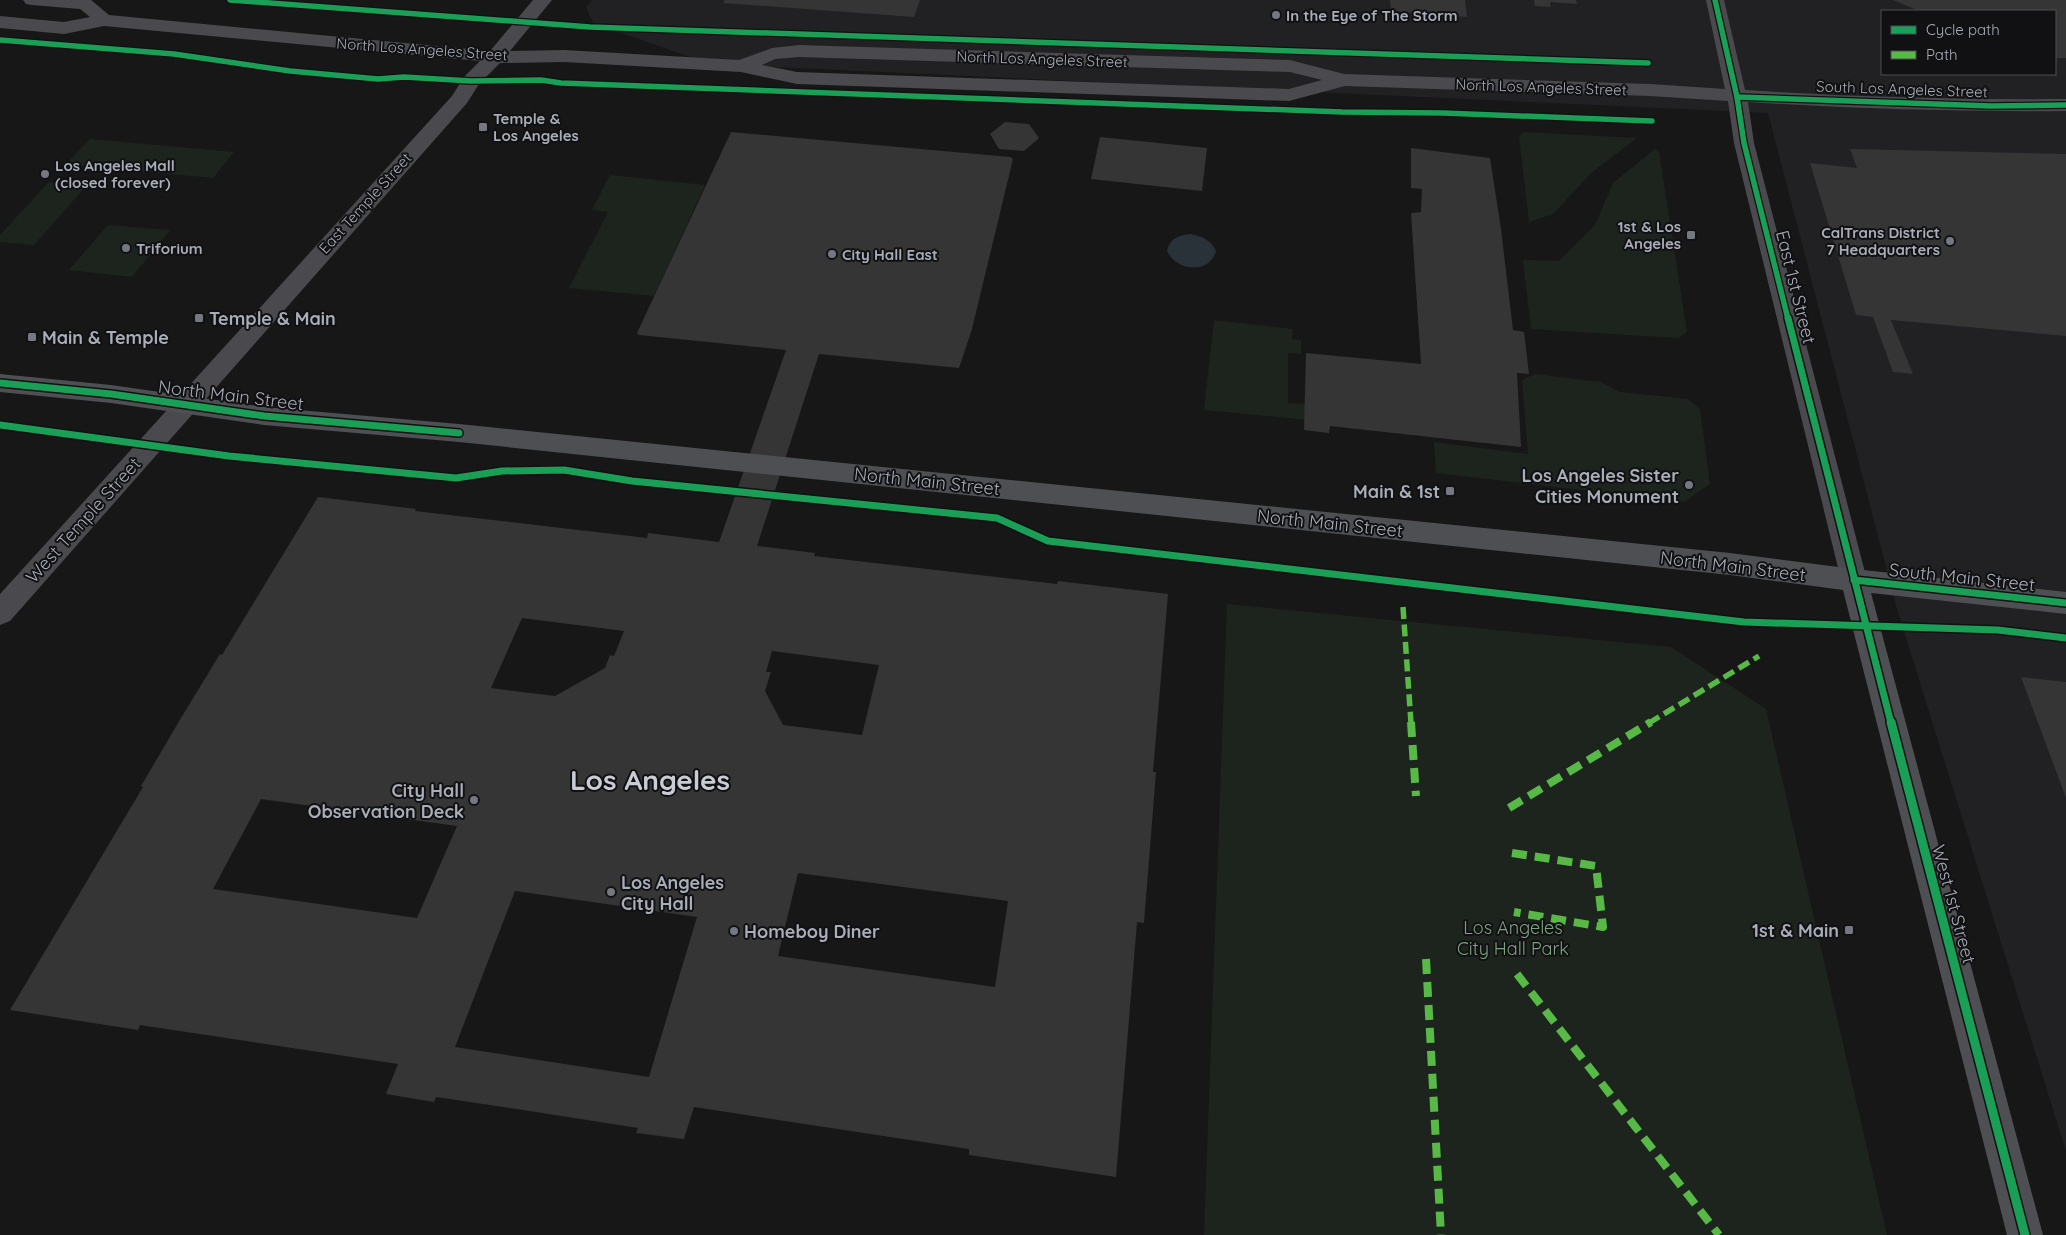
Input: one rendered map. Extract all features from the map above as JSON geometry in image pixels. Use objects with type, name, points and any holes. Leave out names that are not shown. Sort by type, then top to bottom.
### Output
[{"type":"main road","points":[[32,0],[85,4],[104,20]]},
{"type":"main road","name":"East Temple Street","points":[[185,406],[237,345],[460,99],[471,81],[495,57],[543,0]]},
{"type":"main road","name":"East 1st Street","points":[[1715,0],[1737,97],[1744,142],[1854,580]]},
{"type":"main road","name":"North Los Angeles Street","points":[[0,22],[64,28],[104,20],[495,57],[564,56],[741,66],[797,78],[1289,95],[1344,80]]},
{"type":"main road","name":"North Los Angeles Street","points":[[741,66],[772,54],[799,51],[1290,66],[1344,80],[1650,90],[1737,97]]},
{"type":"main road","name":"South Los Angeles Street","points":[[1737,97],[1991,106],[2066,105]]},
{"type":"main road","name":"North Main Street","points":[[0,383],[111,394],[264,416],[488,436],[1730,564],[1854,580]]},
{"type":"main road","name":"West Temple Street","points":[[0,613],[185,406]]},
{"type":"main road","name":"South Main Street","points":[[1854,580],[2066,603]]},
{"type":"main road","name":"West 1st Street","points":[[1854,580],[2025,1235]]},
{"type":"shaded area","points":[[592,0],[2066,0],[2066,1151],[1897,609],[1768,113],[710,64],[593,23],[586,7]]},
{"type":"shaded area","points":[[1190,234],[1206,239],[1216,251],[1207,264],[1200,267],[1192,268],[1177,263],[1167,251],[1172,240]]},
{"type":"green space","points":[[1524,132],[1637,138],[1591,173],[1553,214],[1529,222],[1519,136]]},
{"type":"green space","points":[[90,139],[234,152],[213,178],[66,164]]},
{"type":"green space","points":[[1655,149],[1659,152],[1687,332],[1678,338],[1531,329],[1523,260],[1559,261],[1595,225],[1613,183]]},
{"type":"green space","points":[[610,175],[705,185],[654,296],[569,288],[608,212],[592,210]]},
{"type":"green space","points":[[49,182],[87,185],[34,245],[0,242],[0,235]]},
{"type":"green space","points":[[108,225],[170,230],[132,277],[69,270]]},
{"type":"green space","points":[[1214,320],[1293,329],[1292,339],[1301,340],[1301,354],[1288,353],[1288,403],[1308,404],[1308,420],[1204,410]]},
{"type":"green space","points":[[1535,374],[1601,382],[1619,392],[1688,399],[1700,409],[1710,484],[1684,502],[1436,473],[1434,442],[1528,454],[1522,380]]},
{"type":"green space","name":"Los Angeles City Hall Park","points":[[1227,604],[1671,647],[1766,709],[1887,1235],[1204,1235]]},
{"type":"building","points":[[725,0],[920,0],[914,17],[723,3]]},
{"type":"building","points":[[1390,0],[1465,0],[1467,17],[1391,11]]},
{"type":"building","points":[[1534,0],[1576,0],[1577,4],[1550,2],[1551,7],[1535,6]]},
{"type":"building","points":[[1893,0],[2066,0],[2066,58],[2056,58],[2056,10],[1917,10]]},
{"type":"building","points":[[1005,122],[1029,124],[1039,138],[1024,151],[999,149],[990,134]]},
{"type":"building","name":"Los Angeles City Hall","points":[[731,132],[1010,157],[1013,159],[972,329],[959,368],[819,354],[757,546],[815,553],[814,556],[1057,584],[1058,581],[1168,594],[1153,772],[1156,772],[1144,923],[1137,922],[1116,1177],[969,1155],[969,1149],[694,1107],[684,1139],[636,1133],[638,1128],[436,1097],[434,1102],[386,1094],[398,1064],[140,1025],[138,1030],[10,1010],[143,787],[141,786],[181,718],[220,654],[222,655],[318,497],[416,509],[415,511],[647,538],[648,533],[719,542],[786,350],[639,335],[637,333]],"holes":[[[522,618],[624,631],[614,656],[610,655],[605,668],[555,696],[491,688]],[[772,651],[879,665],[862,735],[783,725],[765,691],[771,672],[766,672]],[[261,799],[457,826],[417,918],[213,889]],[[798,873],[1008,901],[995,987],[778,956]],[[515,891],[697,917],[649,1077],[455,1047]]]},
{"type":"building","points":[[1100,137],[1207,148],[1202,191],[1091,179]]},
{"type":"building","points":[[1411,148],[1490,158],[1513,330],[1524,332],[1529,374],[1517,373],[1521,447],[1330,426],[1329,433],[1304,430],[1306,353],[1421,364],[1411,213],[1421,212],[1422,189],[1411,188]]},
{"type":"building","name":"CalTrans District 7 Headquarters","points":[[1850,149],[2066,154],[2066,336],[1891,320],[1913,374],[1893,372],[1873,317],[1856,315],[1810,163],[1857,168]]},
{"type":"building","points":[[2021,677],[2066,682],[2066,798]]},
{"type":"marked path","points":[[1403,607],[1416,796]]},
{"type":"marked path","points":[[1509,808],[1759,656]]},
{"type":"marked path","points":[[1512,853],[1596,866],[1603,927],[1514,912]]},
{"type":"marked path","points":[[1426,959],[1441,1235]]},
{"type":"marked path","points":[[1517,974],[1719,1235]]},
{"type":"cycle path","points":[[230,0],[590,27],[1648,63]]},
{"type":"cycle path","points":[[1715,0],[1737,97],[1744,143],[1836,511],[2025,1235]]},
{"type":"cycle path","points":[[0,40],[174,54],[290,71],[378,79],[404,77],[471,81],[541,80],[561,83],[1342,112],[1443,113],[1652,121]]},
{"type":"cycle path","points":[[1737,97],[1991,106],[2066,105]]},
{"type":"cycle path","points":[[0,383],[111,394],[264,416],[459,433]]},
{"type":"cycle path","points":[[0,425],[229,456],[456,478],[502,471],[564,470],[632,481],[997,518],[1048,541],[1744,622],[1998,630],[2066,638]]},
{"type":"cycle path","points":[[1854,580],[2066,603]]},
{"type":"place","name":"In the Eye of The Storm","points":[[1276,15]]},
{"type":"place","name":"Temple & Los Angeles","points":[[483,127]]},
{"type":"place","name":"Los Angeles Mall (closed forever)","points":[[45,174]]},
{"type":"place","name":"1st & Los Angeles","points":[[1691,235]]},
{"type":"place","name":"CalTrans District 7 Headquarters","points":[[1950,241]]},
{"type":"place","name":"Triforium","points":[[126,248]]},
{"type":"place","name":"City Hall East","points":[[832,254]]},
{"type":"place","name":"Temple & Main","points":[[199,318]]},
{"type":"place","name":"Main & Temple","points":[[32,337]]},
{"type":"place","name":"Los Angeles Sister Cities Monument","points":[[1689,485]]},
{"type":"place","name":"Main & 1st","points":[[1450,491]]},
{"type":"place","name":"City Hall Observation Deck","points":[[474,800]]},
{"type":"place","name":"Los Angeles City Hall","points":[[611,892]]},
{"type":"place","name":"1st & Main","points":[[1849,930]]},
{"type":"place","name":"Homeboy Diner","points":[[734,931]]},
{"type":"district","name":"Los Angeles","points":[[650,779]]}]
